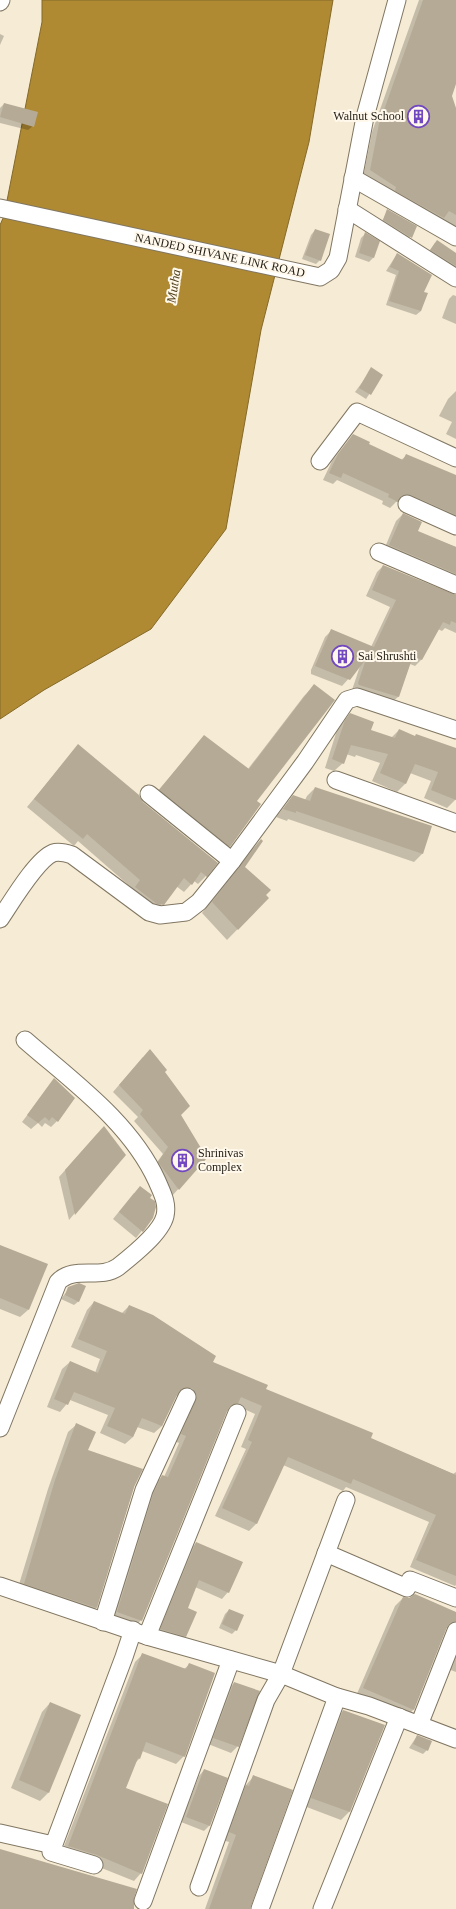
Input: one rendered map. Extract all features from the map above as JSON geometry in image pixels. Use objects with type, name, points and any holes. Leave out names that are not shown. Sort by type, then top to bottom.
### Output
[{"type":"street","name":"NANDED SHIVANE LINK ROAD","points":[[0,208],[320,277],[331,270],[338,258],[365,117],[397,0]]},
{"type":"street","points":[[353,178],[456,237]]},
{"type":"street","points":[[348,209],[456,278]]},
{"type":"street","points":[[320,461],[358,412],[456,458]]},
{"type":"street","points":[[407,504],[456,526]]},
{"type":"street","points":[[379,552],[456,585]]},
{"type":"street","points":[[0,920],[36,867],[53,853],[61,852],[72,855],[149,912],[160,915],[186,912],[198,902],[232,861],[305,762],[347,700],[357,697],[456,730]]},
{"type":"street","points":[[336,780],[456,823]]},
{"type":"street","points":[[149,794],[232,861]]},
{"type":"street","points":[[0,1428],[58,1282],[63,1277],[71,1274],[110,1272],[156,1231],[164,1218],[166,1208],[164,1196],[148,1161],[136,1144],[102,1107],[25,1040]]},
{"type":"street","points":[[103,1622],[144,1490],[187,1396]]},
{"type":"street","points":[[94,1865],[51,1852],[53,1845],[124,1657],[140,1633],[237,1413]]},
{"type":"street","points":[[199,1887],[266,1700],[281,1674],[346,1500]]},
{"type":"street","points":[[326,1553],[407,1588],[410,1580],[456,1598]]},
{"type":"street","points":[[0,1586],[103,1622],[281,1674],[337,1697],[369,1706],[456,1739]]},
{"type":"street","points":[[419,1725],[456,1631]]},
{"type":"street","points":[[143,1901],[230,1660]]},
{"type":"street","points":[[260,1909],[337,1697]]},
{"type":"street","points":[[322,1909],[399,1717]]},
{"type":"street","points":[[1,1836],[53,1845]]},
{"type":"water","name":"Mutha","points":[[42,0],[333,0],[309,142],[261,330],[226,529],[151,629],[44,690],[0,719],[0,225],[4,216],[42,22]]},
{"type":"building","name":"Walnut School","points":[[423,0],[456,0],[456,84],[452,96],[456,108],[456,215],[449,211],[444,218],[395,191],[396,187],[370,170],[379,124]]},
{"type":"building","points":[[4,103],[38,112],[34,127],[0,117]]},
{"type":"building","points":[[387,209],[417,226],[412,238],[383,220]]},
{"type":"building","points":[[315,229],[330,234],[321,261],[305,255]]},
{"type":"building","points":[[365,232],[380,241],[374,258],[359,253]]},
{"type":"building","points":[[437,240],[456,253],[456,266],[430,250]]},
{"type":"building","points":[[397,253],[432,275],[424,292],[428,293],[421,311],[389,301],[399,271],[390,267]]},
{"type":"building","points":[[371,367],[383,375],[371,395],[359,388]]},
{"type":"building","points":[[353,434],[370,442],[369,444],[403,460],[406,454],[456,475],[456,515],[411,495],[401,496],[398,502],[388,497],[389,494],[343,473],[341,478],[329,473],[338,454]]},
{"type":"building","points":[[403,513],[422,522],[418,531],[456,547],[456,574],[389,545]]},
{"type":"building","points":[[383,565],[456,595],[456,623],[451,621],[450,625],[443,622],[422,660],[413,656],[399,697],[359,685],[358,683],[366,659],[350,680],[315,666],[331,629],[374,647],[396,600],[372,590]]},
{"type":"building","points":[[314,684],[335,700],[257,801],[261,804],[230,847],[159,790],[204,735],[249,769]]},
{"type":"building","points":[[350,713],[374,722],[371,730],[395,738],[399,729],[415,736],[416,734],[456,748],[456,800],[431,790],[438,772],[415,764],[406,784],[380,773],[388,754],[351,745],[344,764],[332,759],[345,720]]},
{"type":"building","points":[[78,744],[139,795],[143,802],[218,863],[207,877],[201,872],[192,885],[184,878],[164,905],[157,904],[135,887],[140,880],[87,834],[83,839],[34,799]]},
{"type":"building","points":[[315,787],[432,826],[423,854],[296,811],[296,813],[283,809],[293,795],[310,801]]},
{"type":"building","points":[[261,839],[263,841],[245,867],[271,890],[266,895],[269,898],[238,930],[212,902]]},
{"type":"building","points":[[150,1049],[167,1070],[165,1072],[190,1106],[181,1115],[207,1158],[179,1190],[158,1162],[168,1147],[140,1114],[143,1110],[119,1085]]},
{"type":"building","points":[[54,1078],[75,1098],[58,1122],[52,1117],[49,1121],[45,1117],[38,1123],[27,1115]]},
{"type":"building","points":[[104,1126],[126,1155],[75,1215],[65,1170]]},
{"type":"building","points":[[140,1186],[152,1195],[150,1198],[155,1201],[156,1207],[153,1218],[143,1232],[119,1212]]},
{"type":"building","points":[[0,1245],[48,1264],[29,1310],[0,1298]]},
{"type":"building","points":[[79,1283],[86,1286],[79,1302],[65,1295],[68,1287]]},
{"type":"building","points":[[94,1301],[125,1314],[129,1305],[153,1315],[216,1356],[213,1362],[268,1385],[266,1389],[373,1433],[371,1438],[456,1475],[456,1576],[416,1560],[436,1515],[353,1479],[351,1484],[288,1457],[257,1524],[222,1508],[252,1442],[248,1440],[262,1406],[241,1397],[238,1403],[231,1405],[228,1409],[142,1621],[117,1612],[153,1494],[162,1475],[168,1477],[186,1436],[181,1434],[197,1396],[192,1388],[182,1389],[178,1393],[162,1426],[142,1418],[133,1437],[107,1426],[115,1408],[74,1392],[68,1405],[54,1399],[70,1361],[98,1373],[107,1351],[78,1339]]},
{"type":"building","points":[[76,1423],[96,1432],[88,1450],[143,1469],[134,1487],[97,1608],[24,1584],[55,1480]]},
{"type":"building","points":[[196,1542],[243,1562],[229,1593],[199,1580],[188,1608],[197,1612],[186,1637],[160,1629]]},
{"type":"building","points":[[415,1594],[456,1612],[456,1621],[450,1623],[447,1627],[414,1710],[363,1688],[403,1597],[409,1598]]},
{"type":"building","points":[[229,1609],[244,1615],[237,1631],[222,1624]]},
{"type":"building","points":[[142,1653],[186,1669],[189,1663],[215,1673],[185,1757],[146,1742],[140,1759],[138,1758],[126,1788],[168,1804],[142,1874],[97,1855],[68,1846]]},
{"type":"building","points":[[234,1682],[260,1691],[239,1747],[213,1738]]},
{"type":"building","points":[[50,1702],[81,1715],[49,1793],[19,1780]]},
{"type":"building","points":[[343,1710],[385,1725],[350,1812],[311,1798]]},
{"type":"building","points":[[417,1735],[432,1741],[428,1751],[413,1744]]},
{"type":"building","points":[[204,1769],[228,1778],[210,1826],[186,1817]]},
{"type":"building","points":[[253,1775],[293,1790],[250,1909],[209,1909],[236,1835],[229,1832],[246,1785],[249,1786]]},
{"type":"building","points":[[0,1849],[137,1889],[134,1898],[134,1909],[0,1909]]},
{"type":"place","name":"Walnut School","points":[[419,116]]},
{"type":"place","name":"Sai Shrushti","points":[[342,656]]},
{"type":"place","name":"Shrinivas Complex","points":[[182,1160]]}]
